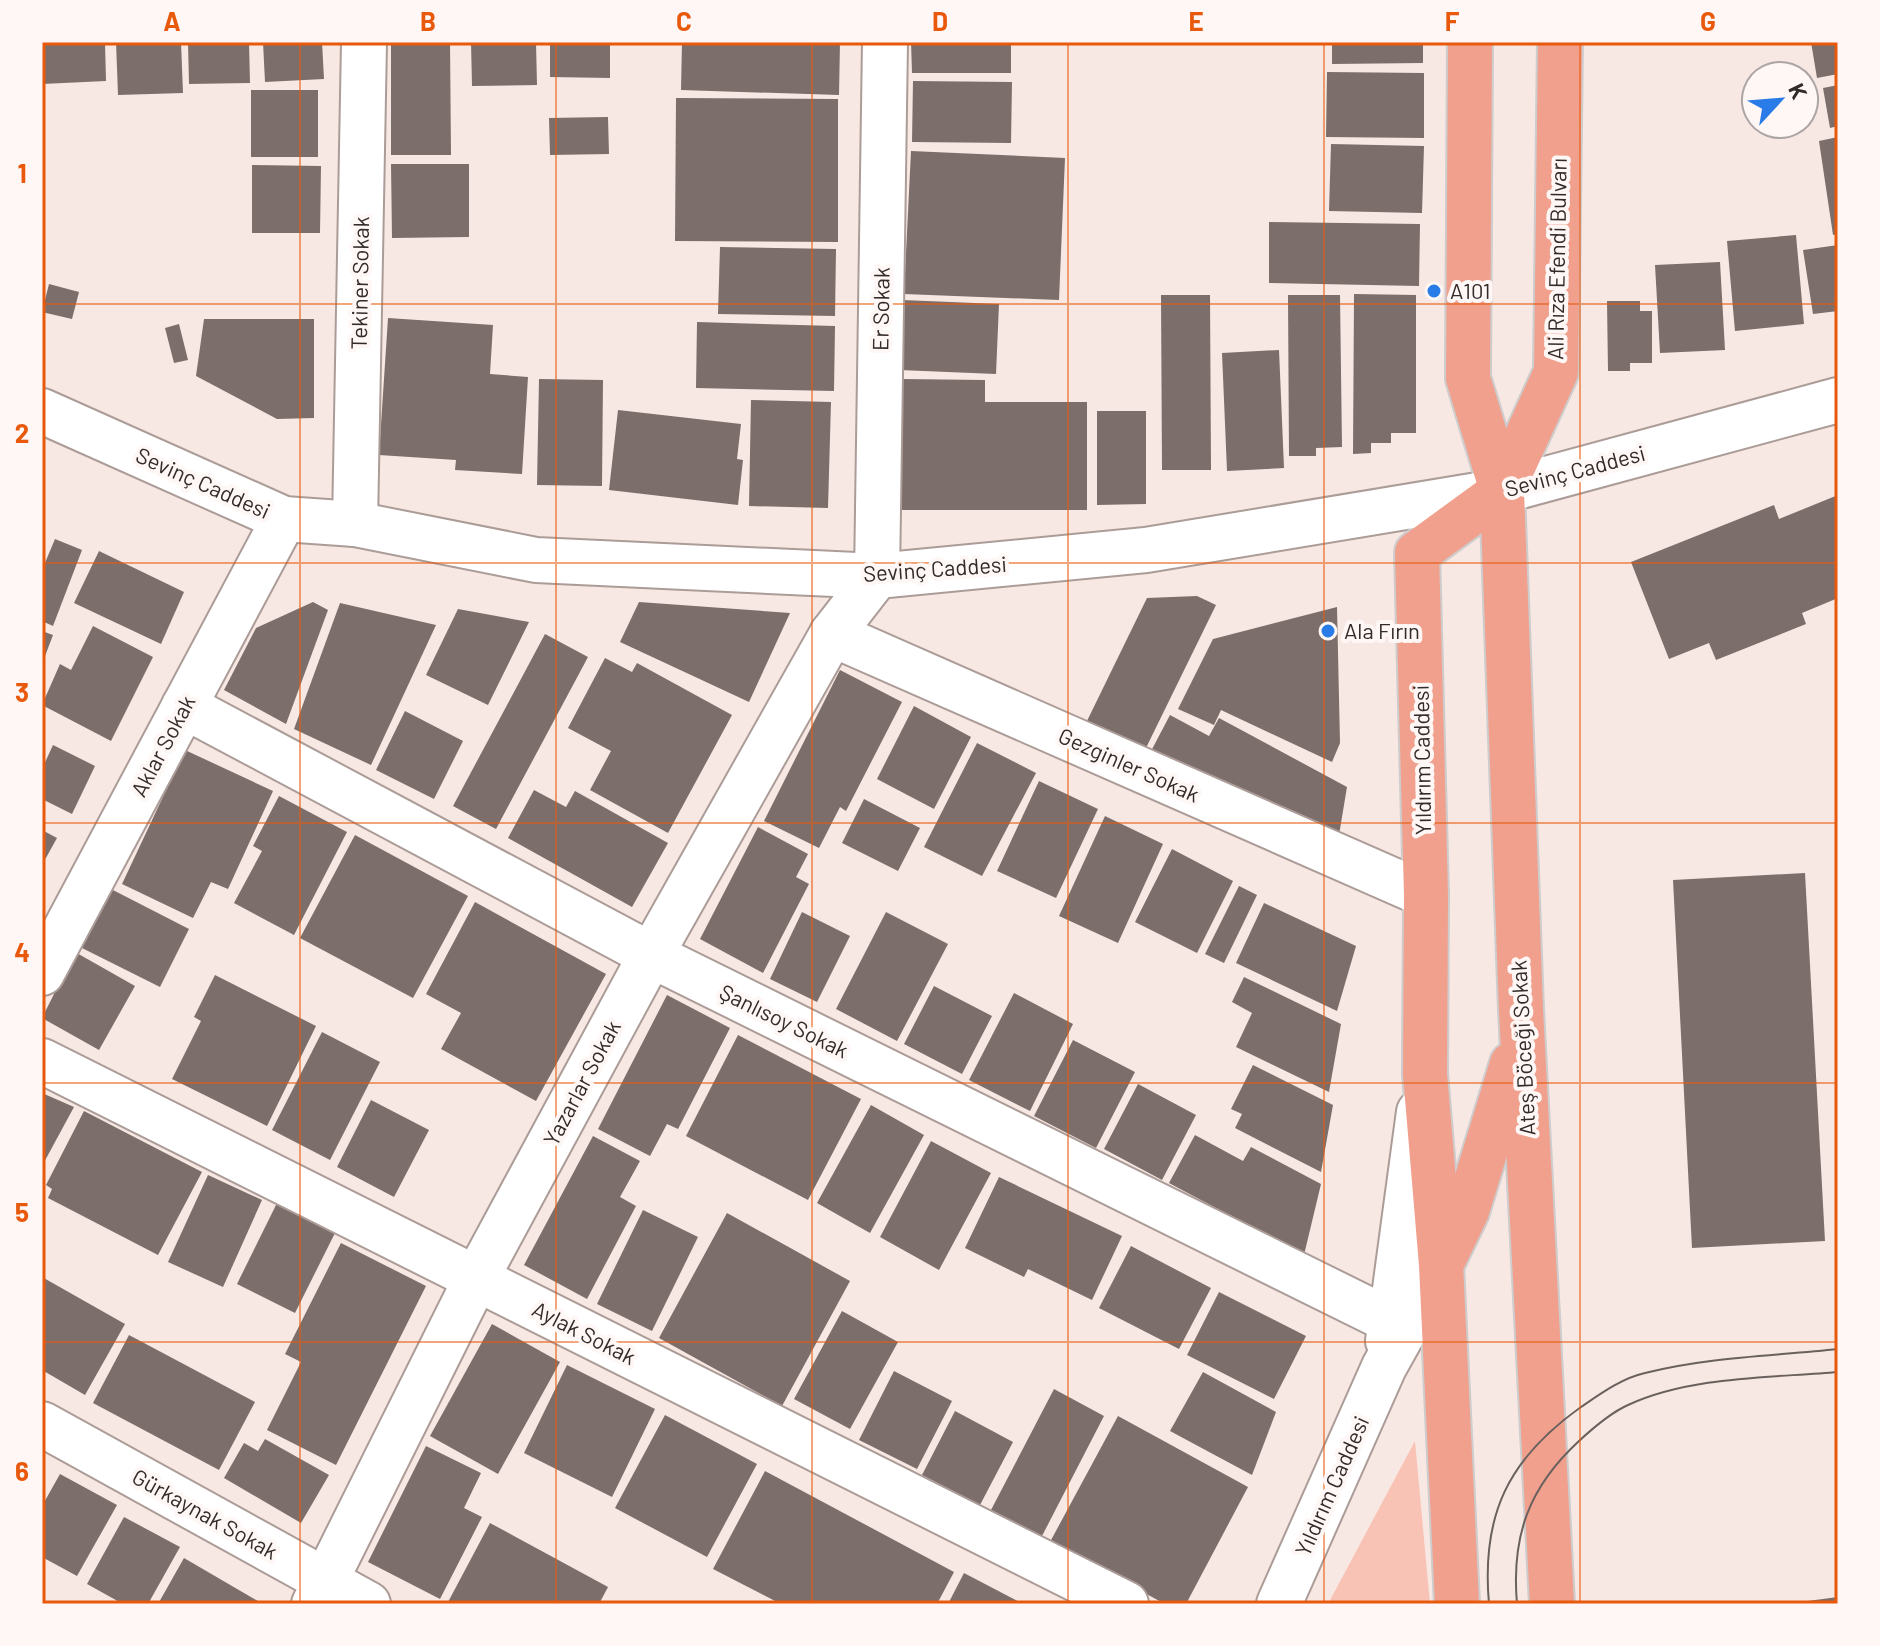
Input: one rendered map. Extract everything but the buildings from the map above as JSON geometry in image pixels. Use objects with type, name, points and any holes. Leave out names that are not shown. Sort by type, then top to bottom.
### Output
[{"type":"main road","points":[[1470,42],[1468,378],[1502,491]]},
{"type":"main road","name":"Ali Rıza Efendi Bulvarı","points":[[1502,491],[1556,372],[1560,42]]},
{"type":"main road","name":"Yıldırım Caddesi","points":[[1441,1265],[1425,1074],[1426,895],[1417,553],[1502,491]]},
{"type":"main road","name":"Ateş Böceği Sokak","points":[[1502,491],[1521,1010],[1552,1604]]},
{"type":"main road","points":[[1457,1604],[1441,1265],[1467,1211],[1508,1085],[1521,1010]]},
{"type":"street","name":"Tekiner Sokak","points":[[355,524],[364,42]]},
{"type":"street","name":"Er Sokak","points":[[877,576],[885,42]]},
{"type":"street","name":"Sevinç Caddesi","points":[[42,411],[284,519],[355,524],[536,560],[877,576],[1146,550],[1502,491],[1838,400]]},
{"type":"street","name":"Aklar Sokak","points":[[42,973],[284,519]]},
{"type":"street","name":"Yazarlar Sokak","points":[[321,1593],[476,1279],[651,955],[832,634],[877,576]]},
{"type":"street","name":"Gezginler Sokak","points":[[832,634],[1426,895]]},
{"type":"street","name":"Şanlısoy Sokak","points":[[184,706],[651,955],[1391,1321]]},
{"type":"street","name":"Aylak Sokak","points":[[42,1061],[1126,1604]]},
{"type":"street","points":[[1384,1367],[1425,1074]]},
{"type":"street","points":[[1384,1367],[1441,1265]]},
{"type":"street","name":"Yıldırım Caddesi","points":[[1279,1604],[1384,1367]]},
{"type":"street","name":"Gürkaynak Sokak","points":[[42,1424],[321,1593],[368,1604]]},
{"type":"shaded area","points":[[1415,1441],[1430,1604],[1328,1604]]},
{"type":"tram line","points":[[1489,1604],[1490,1543],[1495,1516],[1505,1492],[1535,1447],[1581,1407],[1612,1387],[1645,1373],[1716,1360],[1838,1349]]},
{"type":"tram line","points":[[1517,1604],[1517,1556],[1527,1514],[1536,1495],[1562,1458],[1608,1416],[1652,1396],[1704,1383],[1838,1372]]},
{"type":"place","name":"A101","points":[[1434,291]]},
{"type":"place","name":"Ala Fırın","points":[[1328,631]]}]
